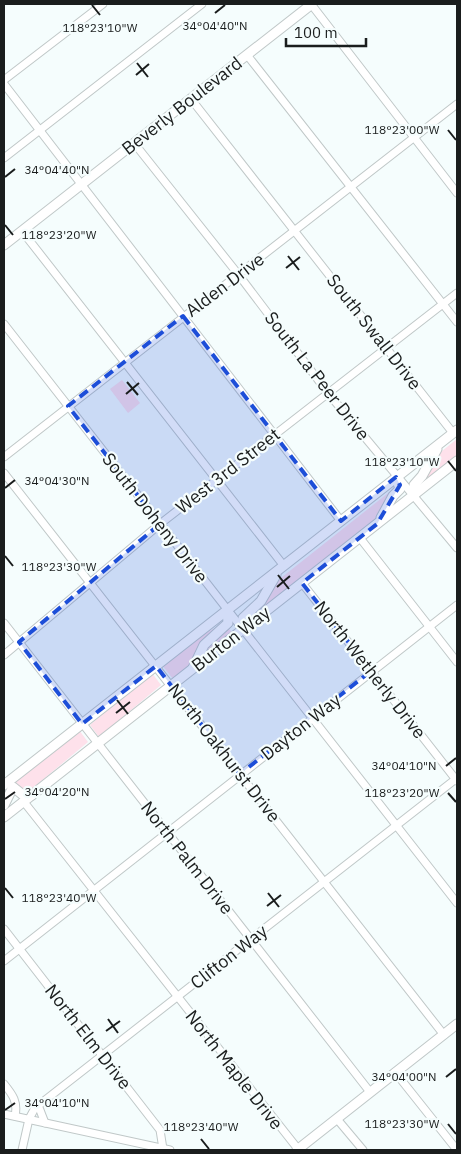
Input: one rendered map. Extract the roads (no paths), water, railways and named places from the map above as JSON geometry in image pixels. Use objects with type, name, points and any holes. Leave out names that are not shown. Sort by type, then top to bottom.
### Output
[{"type":"main road","name":"Beverly Boulevard","points":[[4,245],[312,4]]},
{"type":"main road","name":"Burton Way","points":[[7,782],[455,431]]},
{"type":"main road","points":[[415,494],[414,485],[422,476],[443,441]]},
{"type":"main road","name":"Burton Way","points":[[4,817],[457,461]]},
{"type":"main road","points":[[377,524],[393,496],[400,489],[396,477]]},
{"type":"main road","points":[[242,630],[243,618],[261,601],[282,567]]},
{"type":"main road","points":[[193,669],[204,645],[228,623],[227,610]]},
{"type":"main road","points":[[4,805],[7,782],[24,795],[32,795]]},
{"type":"main road","points":[[297,1150],[457,1026]]},
{"type":"street","points":[[103,4],[4,82],[341,521]]},
{"type":"street","points":[[4,158],[202,4]]},
{"type":"street","points":[[312,4],[457,193]]},
{"type":"street","points":[[247,55],[457,322]]},
{"type":"street","name":"South Swall Drive","points":[[190,99],[386,347],[455,431]]},
{"type":"street","name":"Alden Drive","points":[[4,456],[446,114],[457,103]]},
{"type":"street","name":"South La Peer Drive","points":[[134,143],[238,274],[328,392],[396,477],[415,494],[457,548]]},
{"type":"street","points":[[22,231],[125,361],[282,567]]},
{"type":"street","name":"West 3rd Street","points":[[4,654],[160,524],[457,293]]},
{"type":"street","name":"South Doheny Drive","points":[[4,324],[457,903]]},
{"type":"street","name":"North Oakhurst Drive","points":[[4,473],[444,1035]]},
{"type":"street","points":[[360,538],[457,662]]},
{"type":"street","name":"North Wetherly Drive","points":[[302,583],[457,779]]},
{"type":"street","name":"Dayton Way","points":[[4,961],[457,605]]},
{"type":"street","name":"North Palm Drive","points":[[4,623],[370,1092]]},
{"type":"street","name":"Clifton Way","points":[[22,1150],[29,1119],[38,1106],[457,779]]},
{"type":"street","name":"North Maple Drive","points":[[24,802],[297,1150]]},
{"type":"street","name":"North Elm Drive","points":[[4,930],[104,1055],[160,1130],[166,1149]]},
{"type":"street","points":[[396,1072],[457,1150]]},
{"type":"street","points":[[4,1084],[15,1098],[17,1107],[15,1116]]},
{"type":"street","points":[[38,1106],[46,1123]]},
{"type":"street","points":[[4,1114],[166,1149]]},
{"type":"street","points":[[337,1119],[363,1150]]}]
